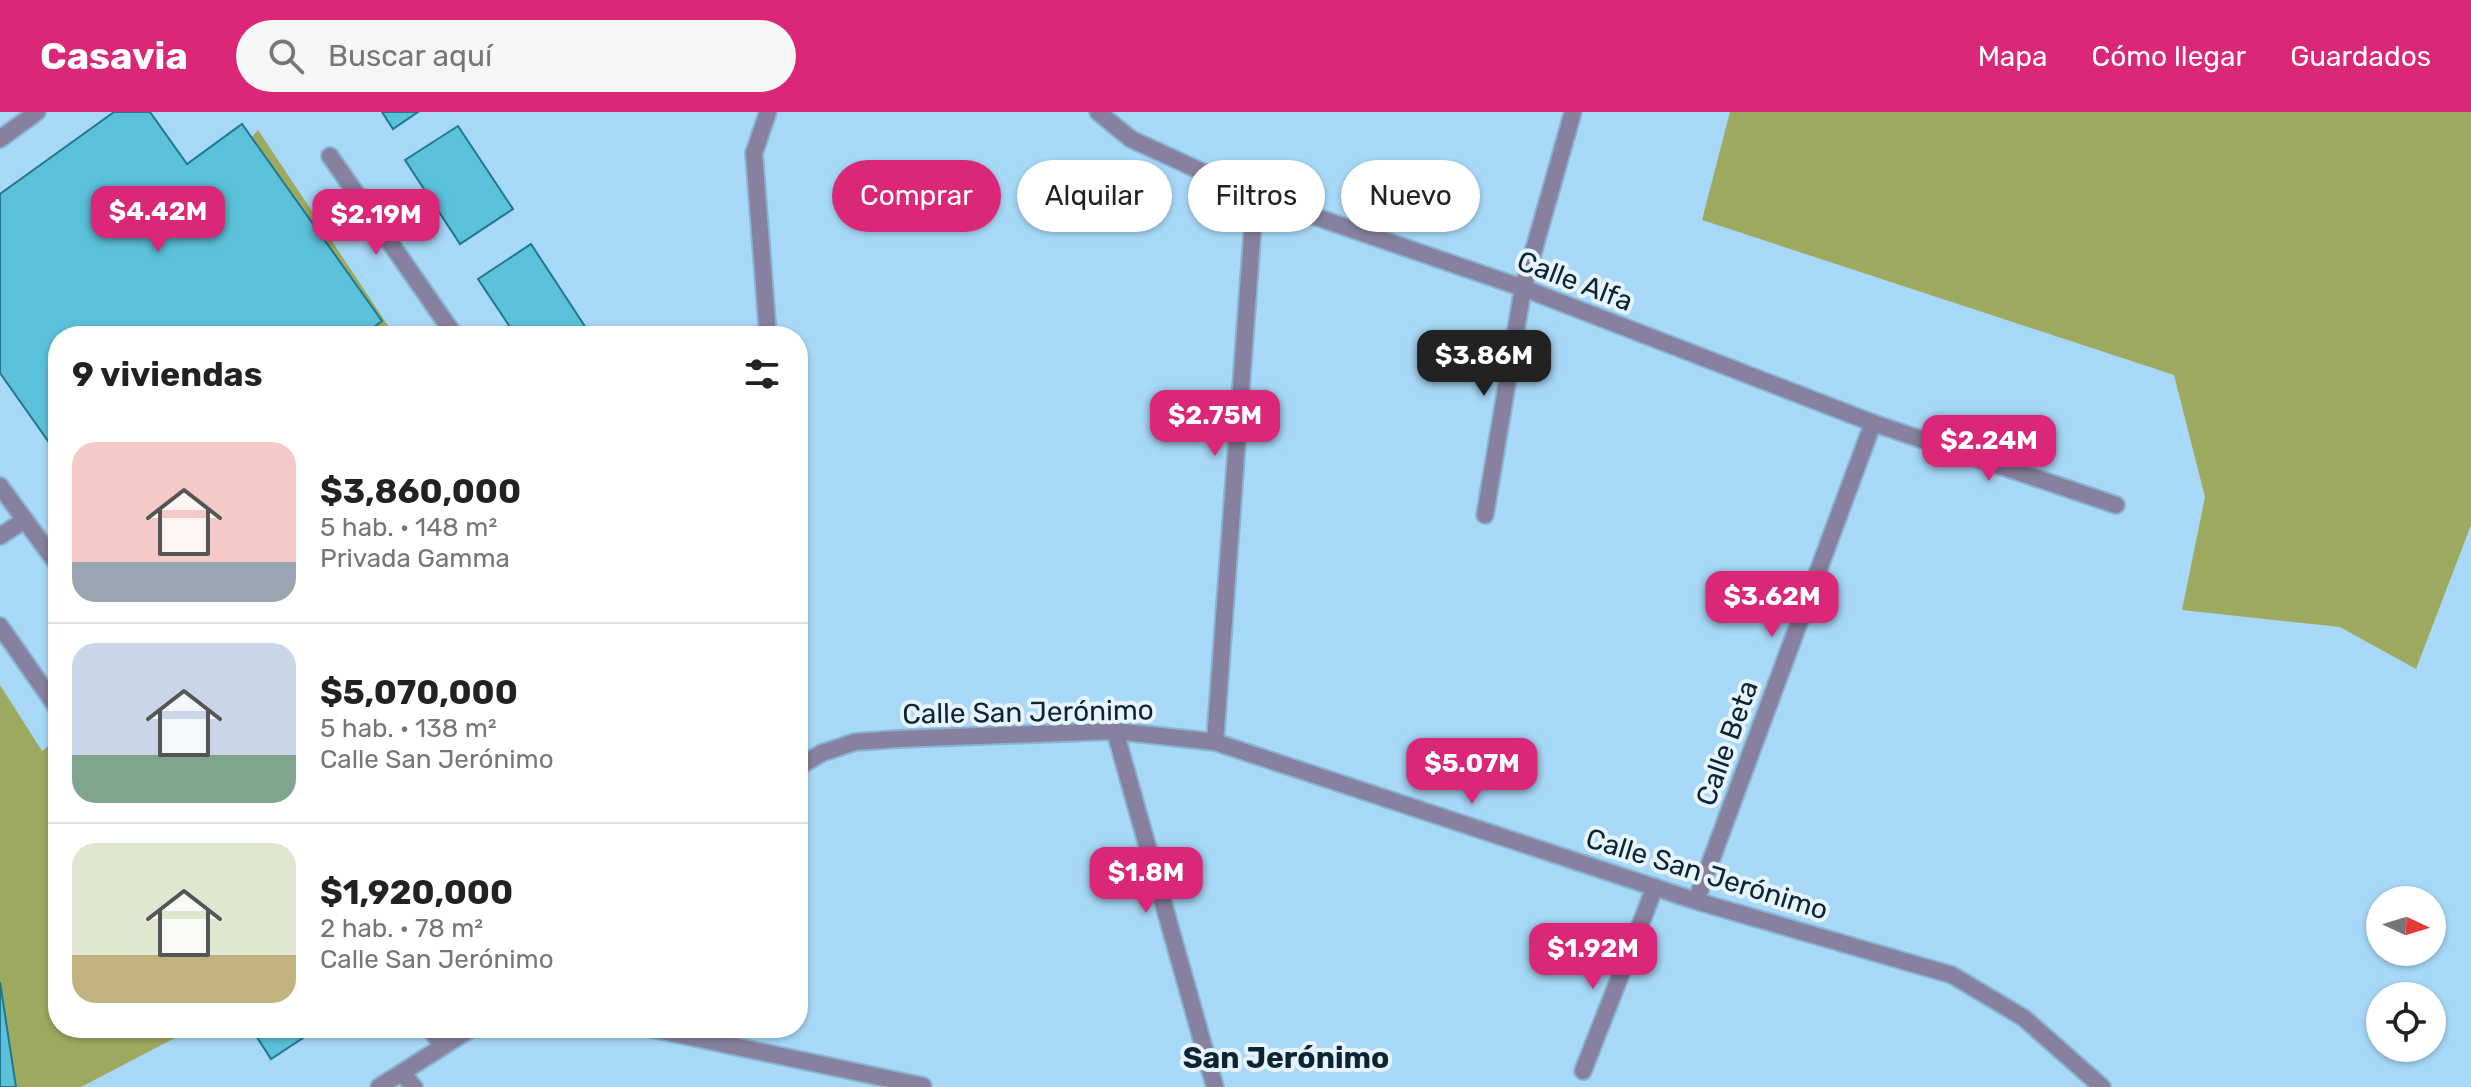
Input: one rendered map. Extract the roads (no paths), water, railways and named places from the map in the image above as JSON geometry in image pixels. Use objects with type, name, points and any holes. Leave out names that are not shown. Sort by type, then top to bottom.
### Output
[{"type":"street","points":[[0,139],[37,112]]},
{"type":"street","points":[[767,326],[754,153],[768,112]]},
{"type":"street","name":"Calle Alfa","points":[[1098,112],[1131,139],[1188,165]]},
{"type":"street","points":[[1485,515],[1523,288],[1573,112]]},
{"type":"street","points":[[330,156],[448,326]]},
{"type":"street","name":"Calle Alfa","points":[[1325,220],[1523,288],[1873,423],[2116,505]]},
{"type":"street","points":[[1215,742],[1252,232]]},
{"type":"street","name":"Calle Beta","points":[[1696,901],[1873,423]]},
{"type":"street","points":[[0,486],[48,551]]},
{"type":"street","points":[[0,536],[25,520]]},
{"type":"street","points":[[0,626],[48,695]]},
{"type":"street","points":[[1115,731],[1215,1087]]},
{"type":"street","name":"Calle San Jerónimo","points":[[808,761],[855,742],[1115,731],[1215,742],[1696,901],[1952,975],[2024,1018],[2102,1087]]},
{"type":"street","points":[[1583,1071],[1655,887]]},
{"type":"street","points":[[437,1038],[442,1046]]},
{"type":"street","points":[[379,1087],[455,1038]]},
{"type":"street","points":[[695,1038],[923,1086]]},
{"type":"street","points":[[402,1073],[414,1087]]},
{"type":"district","name":"San Jerónimo","points":[[1286,1058]]}]
